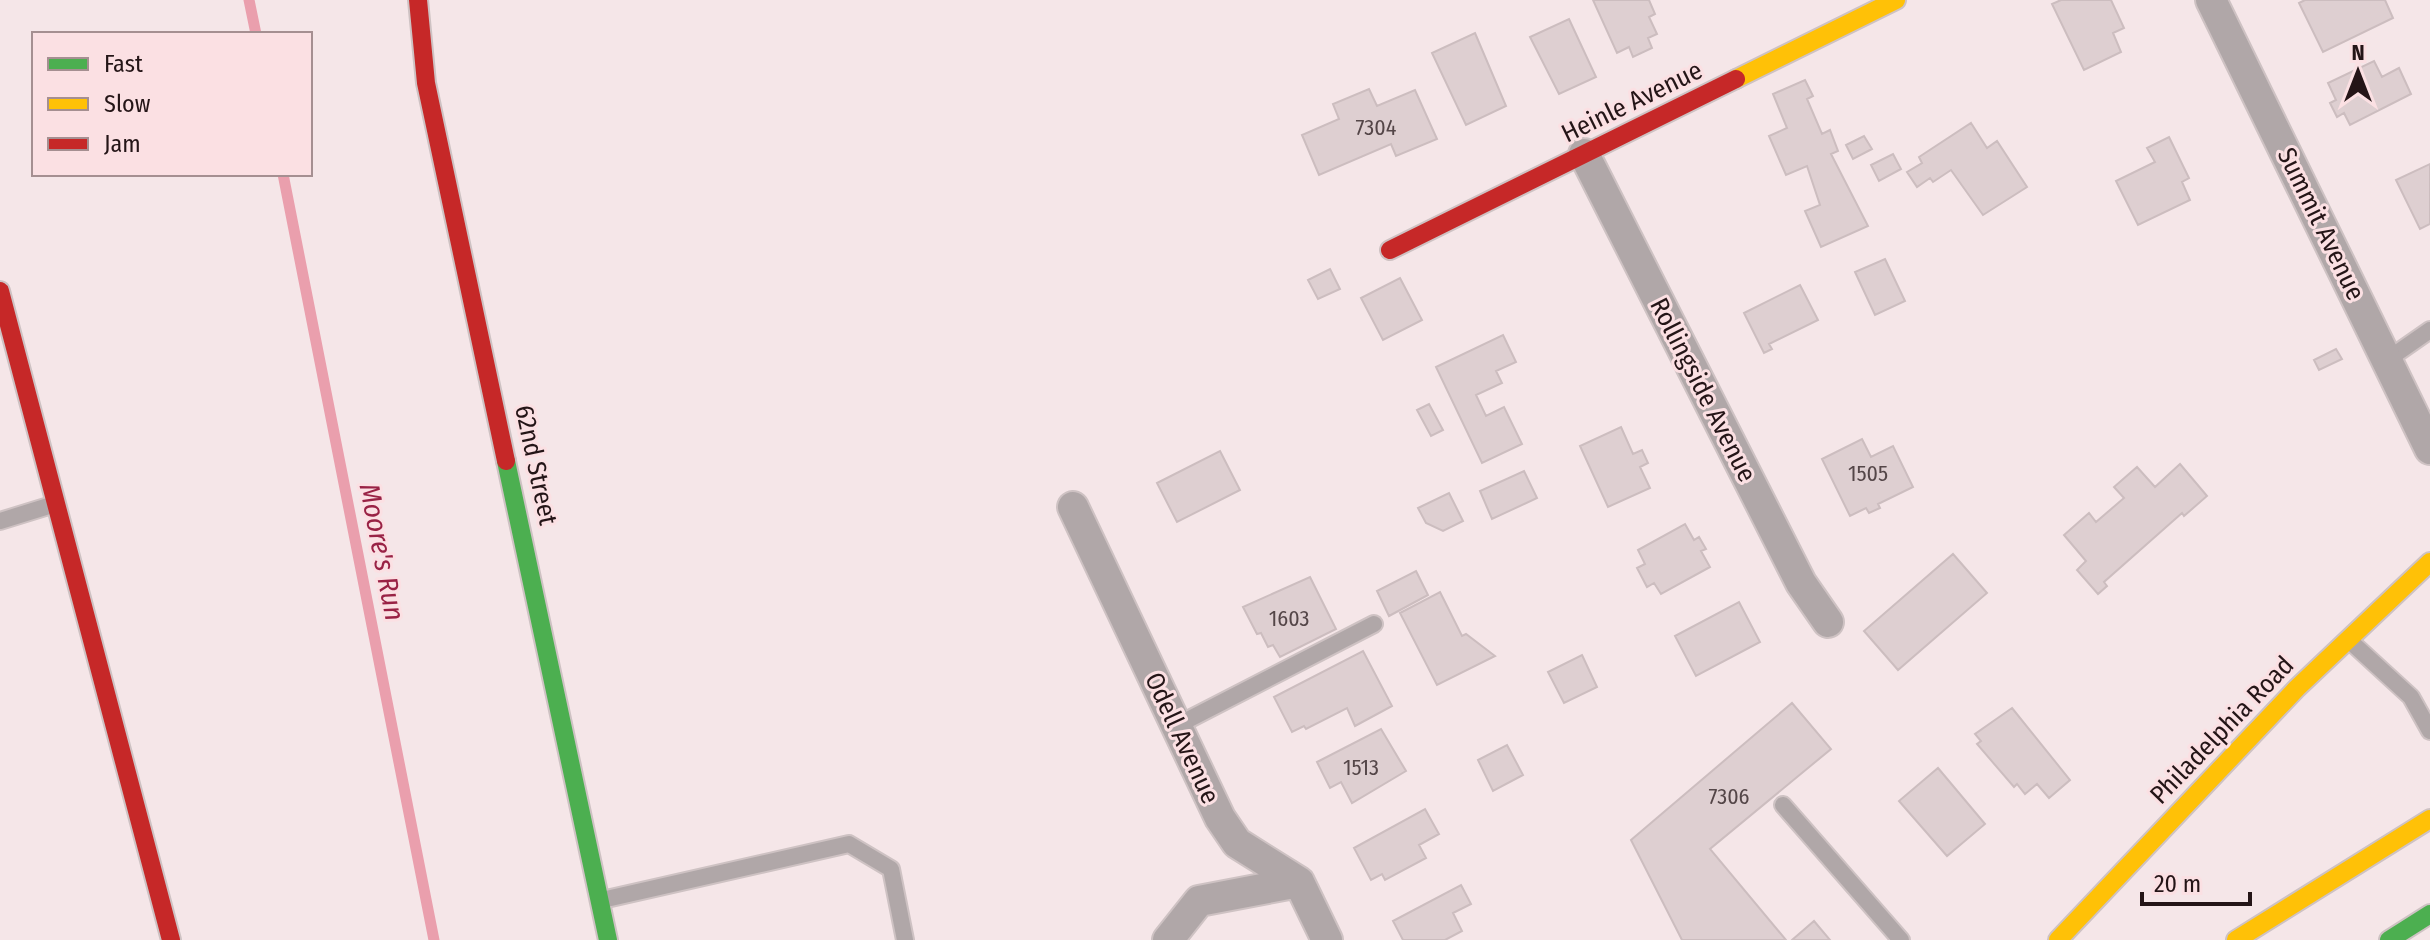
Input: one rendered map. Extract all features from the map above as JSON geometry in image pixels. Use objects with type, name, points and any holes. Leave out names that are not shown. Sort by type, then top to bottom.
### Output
[{"type":"main road","name":"62nd Street","points":[[418,0],[426,83],[608,940]]},
{"type":"main road","name":"Heinle Avenue","points":[[1390,250],[1896,0]]},
{"type":"main road","points":[[0,291],[171,940]]},
{"type":"main road","name":"Philadelphia Road","points":[[2058,940],[2347,638],[2430,562]]},
{"type":"main road","points":[[2236,940],[2430,819]]},
{"type":"main road","points":[[2389,940],[2430,914]]},
{"type":"street","name":"Summit Avenue","points":[[2215,1],[2430,449]]},
{"type":"street","name":"Rollingside Avenue","points":[[1584,154],[1801,583],[1828,622]]},
{"type":"street","name":"Odell Avenue","points":[[1073,507],[1220,818],[1237,843],[1299,882]]},
{"type":"street","points":[[1168,940],[1199,901],[1299,882],[1327,940]]},
{"type":"lane","points":[[2387,360],[2430,330]]},
{"type":"lane","points":[[0,521],[55,504]]},
{"type":"lane","points":[[1176,726],[1374,624]]},
{"type":"lane","points":[[2347,638],[2411,697],[2430,731]]},
{"type":"lane","points":[[1783,805],[1901,940]]},
{"type":"lane","points":[[600,900],[849,844],[891,869],[905,940]]},
{"type":"building","points":[[1593,0],[1649,0],[1655,14],[1649,17],[1657,34],[1648,38],[1652,48],[1633,57],[1629,47],[1617,53]]},
{"type":"building","points":[[2061,0],[2111,0],[2124,28],[2113,33],[2121,52],[2084,70],[2052,4]]},
{"type":"building","points":[[2305,0],[2385,0],[2393,18],[2323,52],[2299,3]]},
{"type":"building","points":[[1569,19],[1596,77],[1559,94],[1530,37]]},
{"type":"building","points":[[1475,33],[1506,106],[1466,125],[1432,53]]},
{"type":"building","points":[[2374,61],[2382,77],[2399,68],[2411,94],[2350,125],[2344,113],[2337,117],[2330,103],[2336,100],[2328,83]]},
{"type":"building","points":[[1805,80],[1813,96],[1807,99],[1822,134],[1830,130],[1838,151],[1831,154],[1868,226],[1821,247],[1805,211],[1820,205],[1807,166],[1786,175],[1769,136],[1787,128],[1773,94]]},
{"type":"building","points":[[1369,89],[1377,106],[1415,90],[1437,139],[1396,156],[1391,144],[1319,175],[1302,135],[1339,119],[1333,104]]},
{"type":"building","points":[[1971,123],[1987,148],[1997,141],[2027,187],[1983,215],[1951,170],[1933,182],[1930,178],[1917,187],[1907,172],[1922,163],[1919,157]]},
{"type":"building","points":[[1864,136],[1872,149],[1853,159],[1846,145]]},
{"type":"building","points":[[2169,137],[2189,178],[2182,182],[2190,200],[2138,225],[2116,181],[2155,162],[2147,148]]},
{"type":"building","points":[[1893,154],[1901,169],[1879,181],[1871,165]]},
{"type":"building","points":[[2430,164],[2430,224],[2420,229],[2396,180]]},
{"type":"building","points":[[1885,259],[1905,301],[1875,315],[1855,272]]},
{"type":"building","points":[[1330,269],[1340,289],[1318,299],[1308,280]]},
{"type":"building","points":[[1400,278],[1422,320],[1383,340],[1361,298]]},
{"type":"building","points":[[1800,285],[1818,320],[1769,344],[1772,349],[1764,353],[1744,313]]},
{"type":"building","points":[[1503,335],[1516,362],[1496,371],[1502,383],[1476,395],[1486,416],[1504,407],[1522,444],[1482,463],[1436,367]]},
{"type":"building","points":[[2336,349],[2342,359],[2319,370],[2314,360]]},
{"type":"building","points":[[1429,404],[1443,430],[1431,436],[1417,410]]},
{"type":"building","points":[[1621,427],[1633,454],[1642,450],[1648,463],[1640,467],[1650,488],[1608,507],[1580,446]]},
{"type":"building","points":[[1862,439],[1871,457],[1893,446],[1913,487],[1878,504],[1880,508],[1869,513],[1866,508],[1850,516],[1822,459]]},
{"type":"building","points":[[1220,451],[1240,490],[1177,522],[1157,483]]},
{"type":"building","points":[[2180,464],[2207,496],[2184,516],[2182,513],[2104,582],[2107,586],[2098,594],[2077,570],[2086,561],[2064,535],[2089,513],[2096,522],[2124,498],[2114,487],[2137,467],[2155,487]]},
{"type":"building","points":[[1524,471],[1537,498],[1492,519],[1480,491]]},
{"type":"building","points":[[1449,493],[1463,521],[1443,531],[1426,523],[1418,508]]},
{"type":"building","points":[[1685,524],[1694,540],[1699,537],[1706,549],[1701,551],[1710,567],[1661,594],[1654,583],[1647,587],[1637,568],[1645,564],[1638,550]]},
{"type":"building","points":[[1953,554],[1987,593],[1898,670],[1864,631]]},
{"type":"building","points":[[1416,571],[1428,595],[1389,616],[1377,591]]},
{"type":"building","points":[[1310,577],[1336,629],[1280,657],[1273,645],[1268,647],[1261,633],[1257,634],[1243,607]]},
{"type":"building","points":[[1440,592],[1462,636],[1466,634],[1495,656],[1437,685],[1400,613]]},
{"type":"building","points":[[1739,602],[1760,642],[1696,676],[1675,636]]},
{"type":"building","points":[[1363,651],[1392,706],[1355,726],[1347,708],[1306,729],[1304,726],[1292,732],[1274,697]]},
{"type":"building","points":[[1582,655],[1597,687],[1564,703],[1548,672]]},
{"type":"building","points":[[1792,703],[1831,749],[1710,849],[1786,940],[1682,940],[1631,840]]},
{"type":"building","points":[[2012,708],[2070,780],[2049,798],[2037,784],[2025,794],[2017,784],[2014,787],[1977,744],[1981,741],[1975,734]]},
{"type":"building","points":[[1381,729],[1406,771],[1352,803],[1341,782],[1330,788],[1317,762]]},
{"type":"building","points":[[1507,745],[1523,775],[1493,791],[1478,760]]},
{"type":"building","points":[[1938,768],[1985,824],[1947,856],[1899,801]]},
{"type":"building","points":[[1425,809],[1439,834],[1419,845],[1426,858],[1385,880],[1382,874],[1371,880],[1354,848]]},
{"type":"building","points":[[1461,885],[1471,904],[1453,913],[1462,931],[1445,940],[1403,940],[1393,921]]},
{"type":"building","points":[[1814,921],[1830,940],[1792,940]]},
{"type":"waterway","name":"Moore's Run","points":[[249,0],[256,32]]},
{"type":"waterway","name":"Moore's Run","points":[[283,176],[434,940]]},
{"type":"traffic: fast","points":[[506,461],[608,940]]},
{"type":"traffic: fast","points":[[2389,940],[2430,914]]},
{"type":"traffic: slow","points":[[1736,79],[1896,0]]},
{"type":"traffic: slow","points":[[2058,940],[2297,688],[2430,562]]},
{"type":"traffic: slow","points":[[2236,940],[2430,819]]},
{"type":"traffic: jam","points":[[418,0],[426,83],[506,461]]},
{"type":"traffic: jam","points":[[1390,250],[1736,79]]},
{"type":"traffic: jam","points":[[0,291],[171,940]]}]
